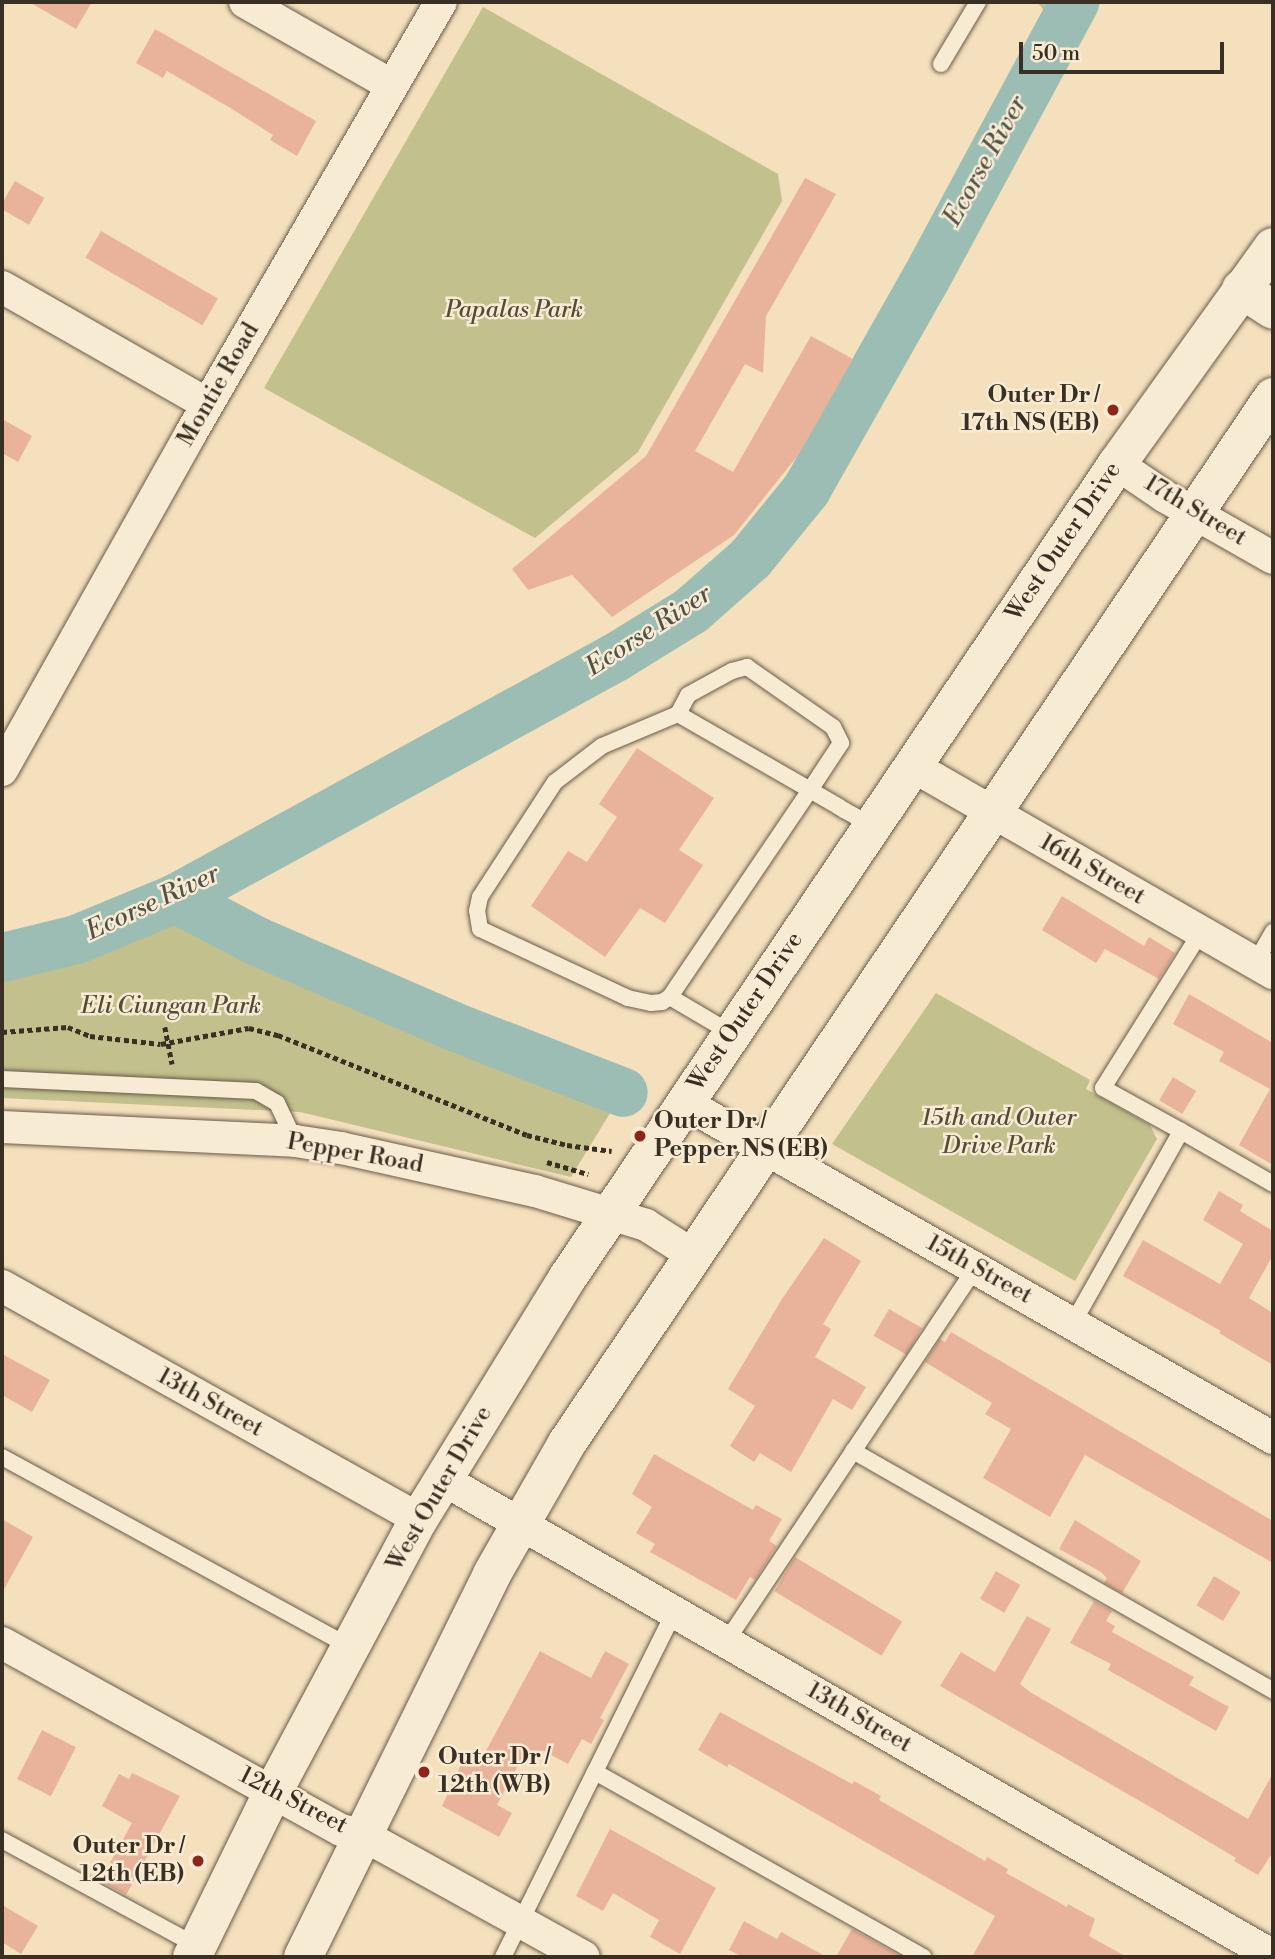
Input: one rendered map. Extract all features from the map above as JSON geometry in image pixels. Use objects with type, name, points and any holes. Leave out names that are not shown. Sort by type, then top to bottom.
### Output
[{"type":"main road","name":"West Outer Drive","points":[[194,1952],[272,1792],[419,1519],[610,1214],[1117,464],[1273,247]]},
{"type":"main road","points":[[1241,289],[1273,310]]},
{"type":"main road","points":[[303,1957],[520,1524],[567,1443],[1273,397]]},
{"type":"street","points":[[245,2],[391,85]]},
{"type":"street","name":"Montie Road","points":[[2,770],[207,404],[441,2]]},
{"type":"street","points":[[2,286],[207,404]]},
{"type":"street","name":"17th Street","points":[[1117,464],[1273,558]]},
{"type":"street","name":"16th Street","points":[[911,765],[1264,968]]},
{"type":"street","name":"15th Street","points":[[685,1103],[1273,1438]]},
{"type":"street","name":"Pepper Road","points":[[2,1127],[295,1141],[535,1191],[646,1225],[693,1255]]},
{"type":"street","name":"13th Street","points":[[2,1286],[419,1519]]},
{"type":"street","name":"13th Street","points":[[444,1480],[1273,1956]]},
{"type":"street","name":"12th Street","points":[[2,1643],[341,1830],[363,1835],[584,1957]]},
{"type":"lane","points":[[942,64],[978,2]]},
{"type":"lane","points":[[747,667],[754,669],[833,727],[841,743],[670,997],[663,1002],[651,1003],[628,998],[481,929],[477,911],[480,897],[555,782],[602,746],[678,714],[688,695],[732,671],[747,667]]},
{"type":"lane","points":[[678,714],[871,825]]},
{"type":"lane","points":[[1201,932],[1104,1088],[1273,1184]]},
{"type":"lane","points":[[1264,968],[1273,932]]},
{"type":"lane","points":[[670,997],[731,1033]]},
{"type":"lane","points":[[2,1079],[256,1091],[277,1103],[295,1141]]},
{"type":"lane","points":[[1073,1323],[1181,1131]]},
{"type":"lane","points":[[726,1642],[975,1268]]},
{"type":"lane","points":[[853,1451],[1273,1691]]},
{"type":"lane","points":[[2,1457],[351,1647]]},
{"type":"lane","points":[[503,1957],[674,1612]]},
{"type":"lane","points":[[595,1772],[923,1957]]},
{"type":"lane","points":[[2,1840],[194,1952]]},
{"type":"path","points":[[2,1032],[68,1027],[90,1036],[134,1043],[169,1042],[249,1028],[278,1035],[527,1135],[567,1145],[612,1151]]},
{"type":"path","points":[[165,1027],[172,1064]]},
{"type":"green space","points":[[1037,2],[1070,2],[1056,25]]},
{"type":"green space","name":"Papalas Park","points":[[483,7],[778,174],[782,201],[638,452],[535,538],[264,388]]},
{"type":"green space","name":"Eli Ciungan Park","points":[[175,898],[257,941],[453,1026],[623,1092],[571,1177],[300,1112],[2,1098],[2,957],[76,939]]},
{"type":"green space","name":"15th and Outer Drive Park","points":[[936,993],[1090,1080],[1086,1089],[1150,1125],[1157,1139],[1075,1281],[832,1144]]},
{"type":"building","points":[[29,2],[92,2],[76,29]]},
{"type":"building","points":[[155,29],[316,121],[297,156],[270,140],[273,135],[167,71],[163,78],[136,63]]},
{"type":"building","points":[[805,178],[836,194],[766,316],[763,373],[745,364],[695,451],[733,472],[811,336],[853,359],[799,454],[734,535],[612,617],[572,575],[528,590],[512,569],[646,456]]},
{"type":"building","points":[[15,181],[44,198],[29,225],[2,209],[2,204]]},
{"type":"building","points":[[101,231],[218,298],[202,325],[86,258]]},
{"type":"building","points":[[2,419],[32,436],[18,462],[2,453]]},
{"type":"building","points":[[637,748],[714,798],[679,850],[703,865],[665,923],[640,908],[605,957],[531,906],[568,851],[587,862],[617,817],[599,804]]},
{"type":"building","points":[[1062,896],[1144,946],[1149,937],[1175,953],[1159,979],[1105,949],[1096,963],[1042,930]]},
{"type":"building","points":[[1189,994],[1273,1043],[1273,1165],[1239,1145],[1270,1089],[1219,1061],[1224,1052],[1173,1024]]},
{"type":"building","points":[[1173,1077],[1196,1091],[1182,1114],[1159,1100]]},
{"type":"building","points":[[1219,1191],[1243,1205],[1240,1211],[1273,1231],[1273,1255],[1249,1298],[1273,1313],[1273,1365],[1219,1333],[1221,1331],[1123,1276],[1143,1240],[1220,1284],[1243,1244],[1203,1220]]},
{"type":"building","points":[[824,1238],[861,1261],[823,1324],[831,1329],[815,1357],[866,1387],[852,1410],[833,1399],[791,1472],[760,1453],[754,1462],[730,1446],[755,1406],[728,1389],[782,1299]]},
{"type":"building","points":[[889,1309],[922,1328],[906,1355],[874,1336]]},
{"type":"building","points":[[951,1332],[1273,1521],[1273,1563],[1085,1455],[1050,1517],[983,1478],[1011,1429],[985,1414],[992,1403],[925,1362],[940,1339],[945,1342]]},
{"type":"building","points":[[2,1354],[50,1380],[32,1412],[2,1395]]},
{"type":"building","points":[[654,1454],[753,1510],[756,1505],[782,1519],[769,1541],[777,1546],[755,1580],[750,1577],[736,1600],[650,1552],[655,1544],[636,1533],[652,1507],[632,1494]]},
{"type":"building","points":[[2,1519],[33,1537],[2,1593]]},
{"type":"building","points":[[1075,1520],[1141,1561],[1122,1593],[1104,1583],[1107,1578],[1101,1572],[1059,1549]]},
{"type":"building","points":[[795,1557],[902,1621],[882,1656],[774,1591]]},
{"type":"building","points":[[996,1571],[1020,1585],[1004,1613],[980,1599]]},
{"type":"building","points":[[1214,1576],[1241,1592],[1223,1621],[1196,1605]]},
{"type":"building","points":[[1094,1601],[1112,1611],[1106,1621],[1115,1626],[1112,1632],[1194,1677],[1189,1685],[1229,1707],[1216,1731],[1108,1670],[1111,1664],[1070,1643]]},
{"type":"building","points":[[1027,1616],[1051,1629],[1020,1684],[1030,1692],[1248,1819],[1273,1773],[1273,1852],[1258,1875],[1234,1861],[1236,1858],[1152,1808],[940,1686],[961,1652],[995,1672]]},
{"type":"building","points":[[540,1651],[591,1678],[605,1651],[629,1664],[600,1718],[604,1720],[591,1744],[582,1739],[568,1764],[542,1750],[533,1767],[521,1760],[497,1805],[512,1813],[499,1837],[442,1806],[466,1754],[481,1760]]},
{"type":"building","points":[[720,1712],[852,1784],[854,1781],[881,1796],[879,1800],[985,1861],[987,1857],[1008,1869],[1006,1873],[1067,1907],[1068,1904],[1095,1919],[1089,1936],[1127,1957],[972,1957],[995,1916],[729,1764],[727,1767],[698,1750]]},
{"type":"building","points":[[42,1730],[76,1747],[51,1796],[17,1779]]},
{"type":"building","points":[[132,1773],[180,1796],[126,1895],[100,1881],[132,1823],[102,1806],[119,1774],[129,1779]]},
{"type":"building","points":[[610,1829],[716,1888],[680,1954],[650,1937],[659,1920],[613,1893],[603,1911],[576,1896]]},
{"type":"building","points":[[2,1905],[38,1926],[21,1954],[2,1942]]},
{"type":"building","points":[[744,1921],[777,1939],[781,1932],[827,1957],[743,1957],[729,1950]]},
{"type":"building","points":[[852,1929],[902,1957],[836,1957]]},
{"type":"waterway","name":"Ecorse River","points":[[2,957],[76,939],[175,898],[615,657],[691,610],[750,558],[806,489],[925,279],[1074,2]]},
{"type":"waterway","points":[[175,898],[257,941],[453,1026],[623,1092]]},
{"type":"place","name":"Outer Dr / 17th NS (EB)","points":[[1113,410]]},
{"type":"place","name":"Outer Dr / Pepper NS (EB)","points":[[640,1136]]},
{"type":"place","name":"Outer Dr / 12th (WB)","points":[[424,1772]]},
{"type":"place","name":"Outer Dr / 12th (EB)","points":[[198,1861]]}]
